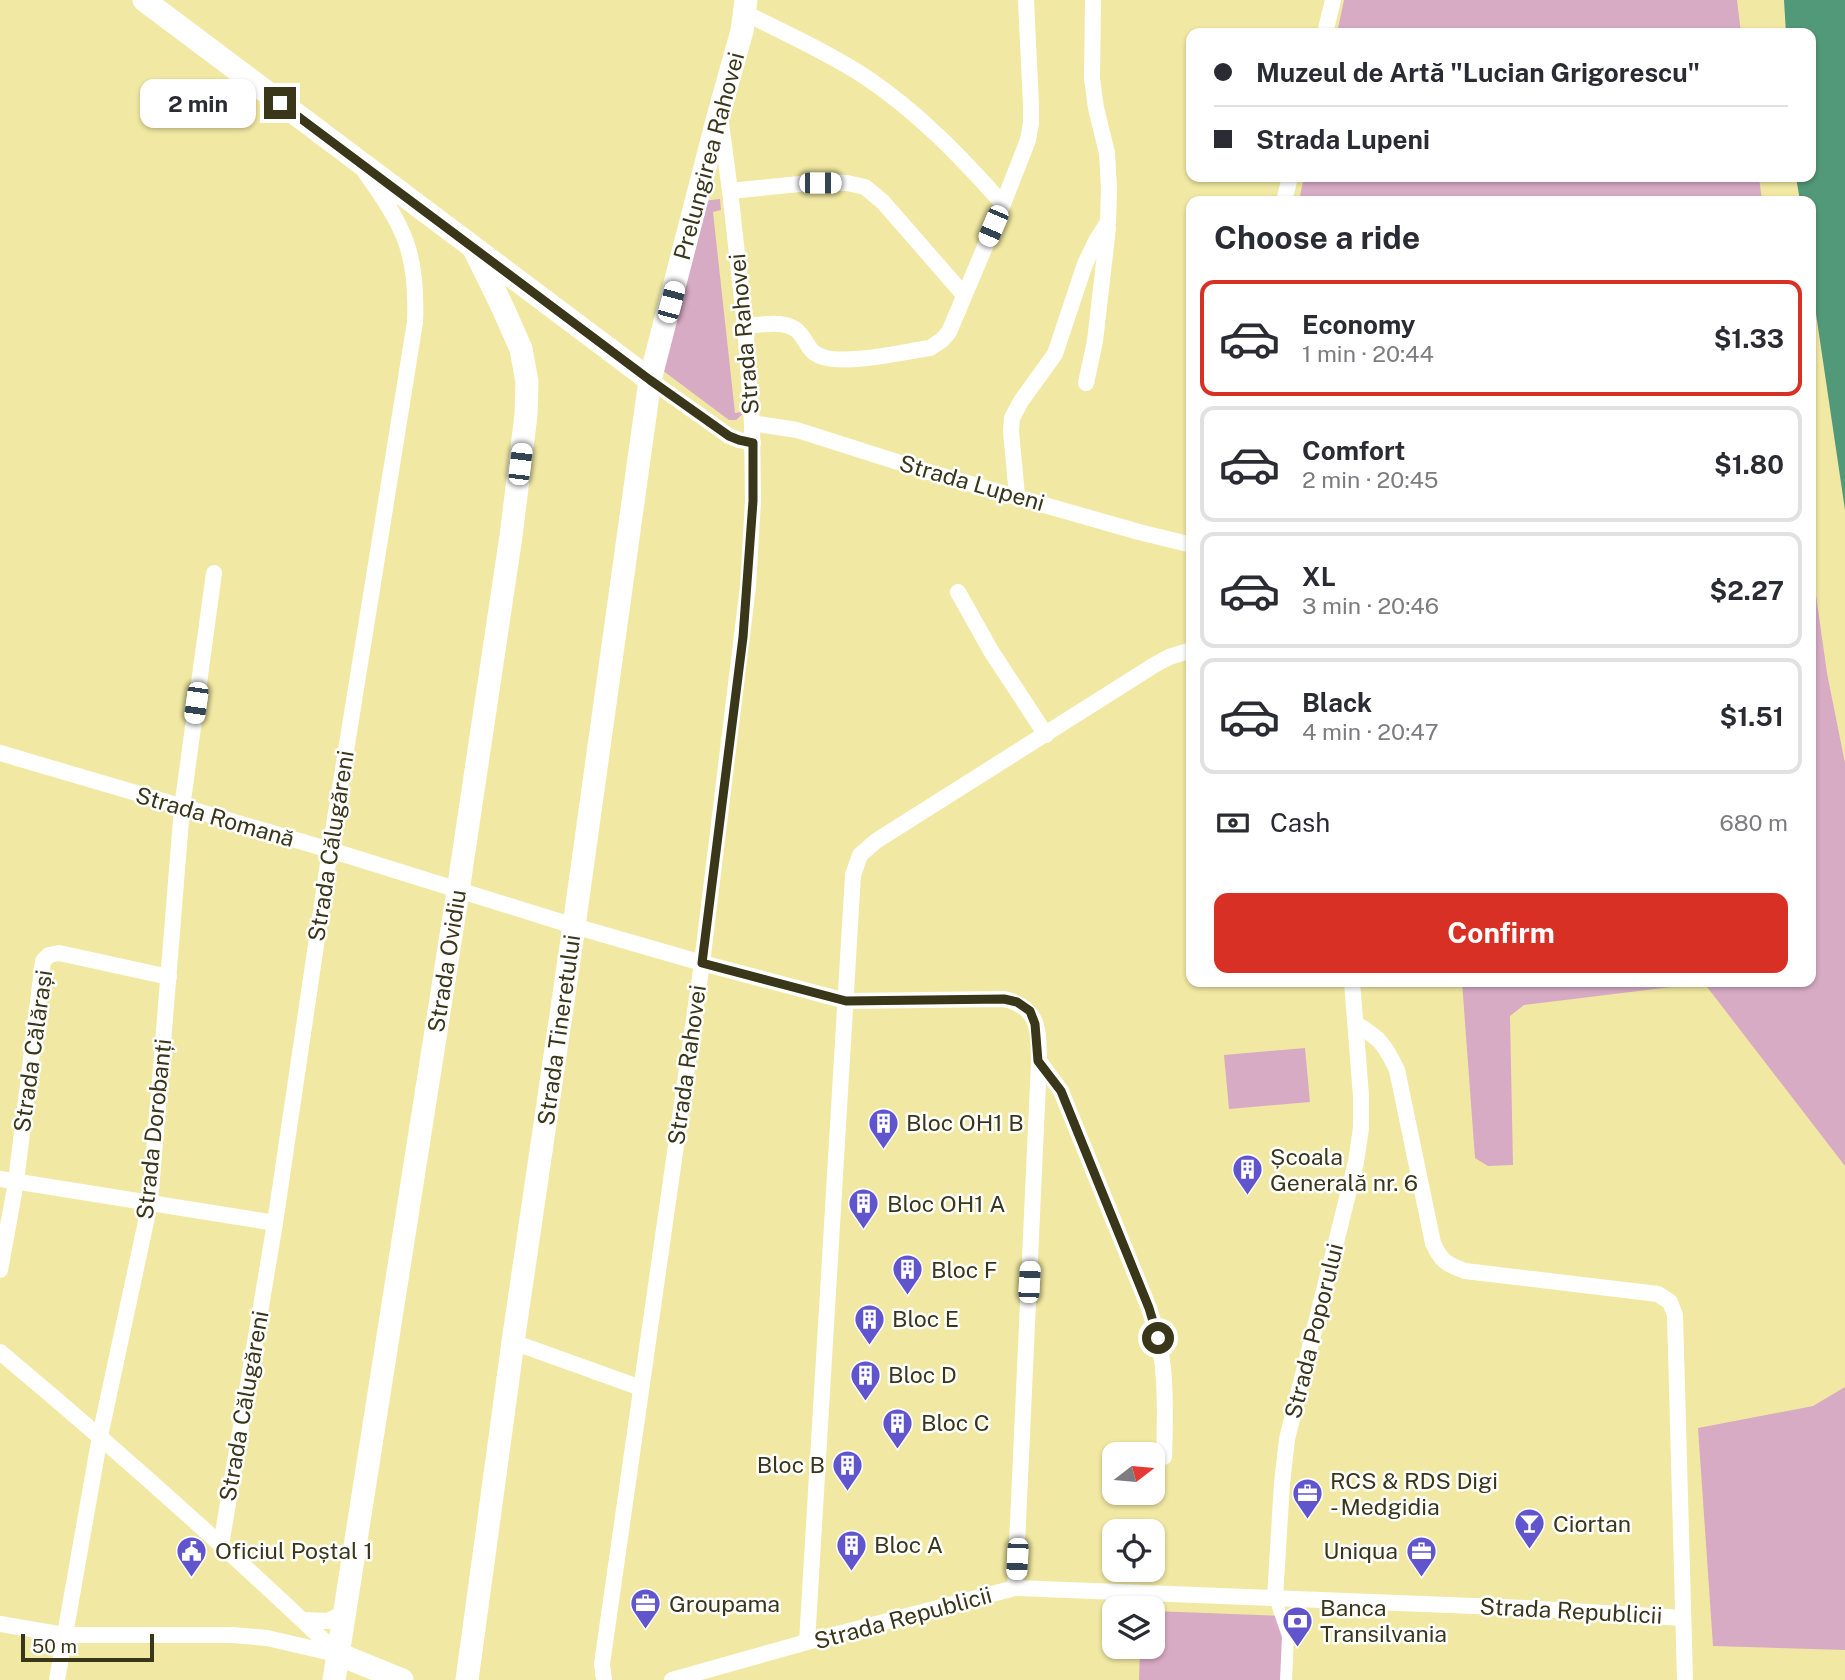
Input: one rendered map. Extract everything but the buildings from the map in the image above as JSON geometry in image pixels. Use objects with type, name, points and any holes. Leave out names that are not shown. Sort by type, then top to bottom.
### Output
[{"type":"main road","points":[[144,0],[650,380]]},
{"type":"main road","name":"Prelungirea Rahovei","points":[[650,380],[742,31],[746,6]]},
{"type":"main road","name":"Strada Ovidiu","points":[[334,1680],[458,891],[511,536],[527,397],[525,365],[514,332],[474,249]]},
{"type":"main road","name":"Strada Tineretului","points":[[467,1680],[650,380]]},
{"type":"main road","points":[[338,1654],[402,1680]]},
{"type":"street","points":[[745,326],[778,324],[791,327],[801,333],[806,345],[816,355],[826,359],[845,360],[930,348],[949,332],[1028,140],[1031,123],[1026,0]]},
{"type":"street","points":[[1086,383],[1095,341],[1108,222],[1109,188],[1107,153],[1092,79],[1093,0]]},
{"type":"street","points":[[1326,28],[1333,0]]},
{"type":"street","name":"Prelungirea Rahovei","points":[[746,6],[891,95],[947,144],[1003,204]]},
{"type":"street","name":"Strada Rahovei","points":[[604,1680],[602,1664],[702,963],[747,598],[753,501],[752,423],[745,326],[719,113]]},
{"type":"street","name":"Strada Călugăreni","points":[[221,1545],[275,1223],[330,850],[415,322],[415,283],[408,246],[400,225],[357,161]]},
{"type":"street","name":"Prelungirea Rahovei","points":[[730,191],[820,183],[846,183],[865,187],[883,202],[964,295]]},
{"type":"street","points":[[1017,496],[1012,418],[1055,354],[1085,264],[1108,222]]},
{"type":"street","points":[[650,380],[729,436],[753,443]]},
{"type":"street","name":"Strada Lupeni","points":[[752,423],[807,433],[932,473],[1186,544]]},
{"type":"street","name":"Strada Dorobanți","points":[[57,1680],[100,1436],[150,1203],[182,808],[214,573]]},
{"type":"street","points":[[958,592],[1046,735]]},
{"type":"street","points":[[807,1642],[853,876],[860,855],[876,841],[1163,660],[1186,652]]},
{"type":"street","name":"Strada Romană","points":[[0,753],[330,850],[574,926],[846,1001],[1004,999],[1017,1002],[1030,1011],[1035,1024],[1038,1061]]},
{"type":"street","name":"Strada Călărași","points":[[0,1270],[8,1180],[43,961],[48,954],[59,953],[169,977]]},
{"type":"street","name":"Strada Poporului","points":[[1286,1680],[1288,1636],[1275,1598],[1282,1483],[1287,1439],[1356,1162],[1361,1128],[1352,987]]},
{"type":"street","points":[[1356,1024],[1375,1035],[1388,1051],[1397,1070],[1433,1243],[1440,1258],[1465,1271],[1658,1294],[1670,1302],[1675,1315],[1685,1680]]},
{"type":"street","points":[[1038,1061],[1061,1091],[1153,1318],[1163,1366],[1164,1442]]},
{"type":"street","points":[[1015,1588],[1038,1061]]},
{"type":"street","points":[[8,1180],[275,1223]]},
{"type":"street","points":[[513,1342],[641,1388]]},
{"type":"street","points":[[0,1352],[100,1436],[338,1654]]},
{"type":"street","name":"Strada Republicii","points":[[672,1680],[1015,1588],[1525,1608],[1683,1618]]},
{"type":"street","points":[[303,1620],[328,1621],[345,1612]]},
{"type":"street","points":[[0,1624],[64,1636],[232,1635],[267,1638],[338,1654]]},
{"type":"shaded area","points":[[1344,0],[1737,0],[1740,28],[1338,28]]},
{"type":"shaded area","points":[[1784,0],[1845,0],[1845,510],[1816,314],[1816,196],[1799,196],[1797,182],[1816,182],[1816,28],[1786,28]]},
{"type":"shaded area","points":[[1303,182],[1760,182],[1761,196],[1300,196]]},
{"type":"shaded area","points":[[720,199],[721,210],[713,212],[735,413],[746,411],[736,420],[729,420],[662,370],[702,201]]},
{"type":"shaded area","points":[[1816,595],[1827,673],[1845,763],[1845,1166],[1707,987],[1816,987]]},
{"type":"shaded area","points":[[1462,987],[1671,987],[1524,1005],[1510,1016],[1513,1165],[1488,1166],[1475,1158]]},
{"type":"shaded area","points":[[1305,1048],[1310,1102],[1229,1109],[1224,1055]]},
{"type":"shaded area","points":[[1845,1387],[1845,1650],[1713,1646],[1698,1428],[1813,1406]]},
{"type":"shaded area","points":[[1165,1611],[1285,1616],[1283,1680],[1139,1680],[1140,1659],[1165,1659]]},
{"type":"place","name":"Bloc OH1 B","points":[[883,1150]]},
{"type":"place","name":"Școala Generală nr. 6","points":[[1247,1197]]},
{"type":"place","name":"Bloc OH1 A","points":[[864,1231]]},
{"type":"place","name":"Bloc F","points":[[908,1297]]},
{"type":"place","name":"Bloc E","points":[[869,1346]]},
{"type":"place","name":"Bloc D","points":[[865,1402]]},
{"type":"place","name":"Bloc C","points":[[898,1450]]},
{"type":"place","name":"Bloc B","points":[[848,1492]]},
{"type":"place","name":"RCS & RDS Digi - Medgidia","points":[[1307,1521]]},
{"type":"place","name":"Ciortan","points":[[1530,1551]]},
{"type":"place","name":"Bloc A","points":[[851,1572]]},
{"type":"place","name":"Oficiul Poștal 1","points":[[192,1578]]},
{"type":"place","name":"Uniqua","points":[[1421,1578]]},
{"type":"place","name":"Groupama","points":[[646,1631]]},
{"type":"place","name":"Banca Transilvania","points":[[1297,1648]]},
{"type":"route","points":[[280,103],[650,380],[729,436],[753,443],[753,501],[743,637],[702,963],[846,1001],[1004,999],[1017,1002],[1030,1011],[1038,1042],[1038,1061],[1061,1091],[1149,1308],[1158,1338]]}]
